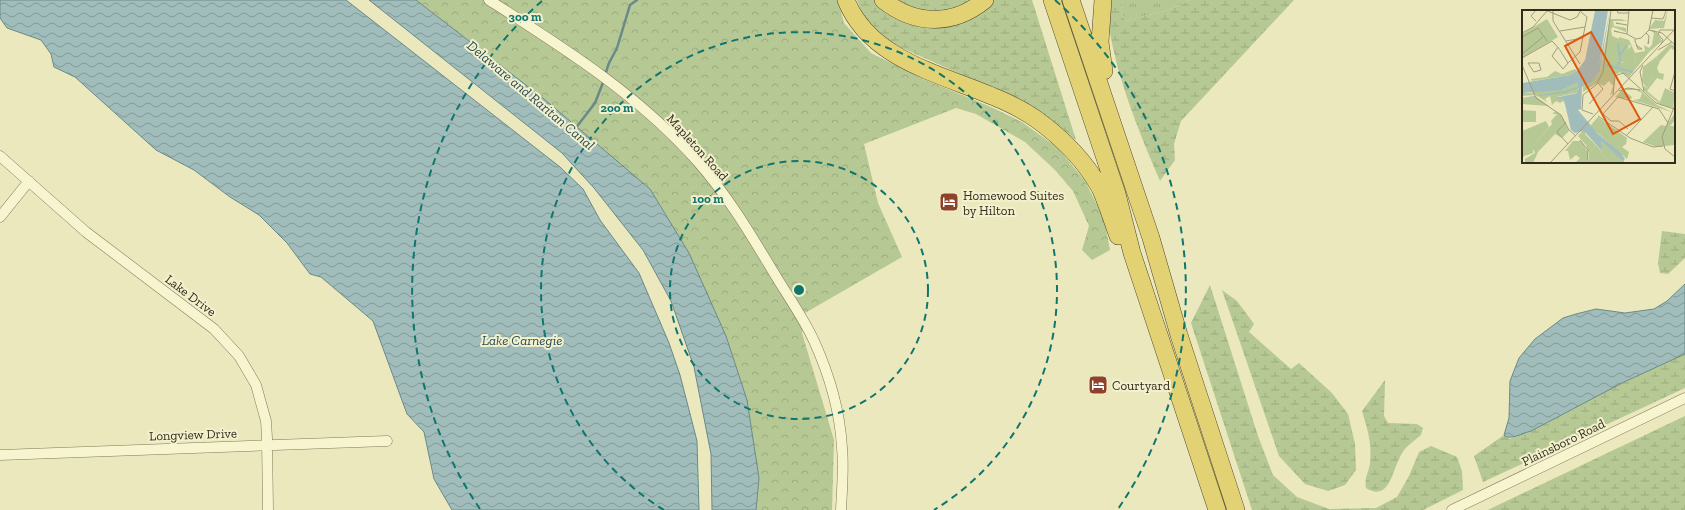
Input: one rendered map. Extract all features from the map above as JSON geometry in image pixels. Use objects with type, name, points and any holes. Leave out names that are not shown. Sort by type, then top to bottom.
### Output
[{"type":"highway","points":[[846,0],[855,17],[864,29],[884,48],[909,62],[1016,108],[1036,119],[1068,146],[1100,188],[1121,243],[1132,253]]},
{"type":"highway","points":[[883,0],[898,11],[913,17],[943,20],[956,17],[985,0]]},
{"type":"highway","points":[[1052,0],[1117,194],[1132,253],[1217,510]]},
{"type":"highway","points":[[1071,0],[1151,238],[1179,335],[1236,510]]},
{"type":"highway","points":[[1103,0],[1100,42],[1109,93],[1108,107]]},
{"type":"street","name":"Mapleton Road","points":[[489,0],[600,72],[614,83],[677,140],[716,184],[750,234],[805,324],[822,360],[836,408],[842,448],[841,510]]},
{"type":"street","name":"Lake Drive","points":[[0,156],[86,232],[214,329],[227,341],[247,369],[256,385],[266,421],[268,510]]},
{"type":"street","points":[[0,217],[29,182]]},
{"type":"street","name":"Plainsboro Road","points":[[1452,510],[1685,398]]},
{"type":"street","name":"Longview Drive","points":[[0,455],[267,444],[387,441]]},
{"type":"green space","points":[[416,0],[838,0],[844,23],[871,53],[923,79],[991,107],[1022,122],[1058,148],[1085,181],[1104,219],[1110,250],[1092,260],[1082,250],[1089,226],[1073,191],[1055,170],[1025,142],[976,114],[956,108],[864,144],[878,203],[902,257],[805,313],[802,333],[834,440],[832,510],[756,510],[759,478],[747,400],[726,336],[544,99]]},
{"type":"green space","points":[[857,0],[874,0],[897,19],[935,28],[976,16],[994,0],[1032,0],[1076,140],[1034,107],[893,44],[863,17]]},
{"type":"green space","points":[[894,0],[972,0],[960,13],[909,10]]},
{"type":"green space","points":[[1109,0],[1123,0],[1121,10],[1125,21],[1168,10],[1190,0],[1294,0],[1181,121],[1174,144],[1175,160],[1160,181],[1137,125],[1118,67],[1109,28]]},
{"type":"green space","points":[[1123,0],[1190,0],[1168,10],[1125,21],[1121,10]]},
{"type":"green space","points":[[1662,231],[1685,234],[1685,258],[1668,274],[1660,273],[1658,263]]},
{"type":"green space","points":[[1210,285],[1258,436],[1273,475],[1297,497],[1329,509],[1376,508],[1397,497],[1409,476],[1419,452],[1431,446],[1457,457],[1462,471],[1463,490],[1423,510],[1252,510],[1191,323]]},
{"type":"green space","points":[[1222,290],[1237,301],[1254,324],[1249,332],[1291,369],[1299,363],[1332,393],[1348,414],[1355,444],[1356,470],[1345,485],[1328,491],[1305,484],[1279,456]]},
{"type":"green space","points":[[1685,354],[1685,388],[1483,482],[1474,456],[1504,435],[1510,439],[1520,433],[1531,431],[1624,382]]},
{"type":"green space","points":[[1385,380],[1384,416],[1388,423],[1417,424],[1423,428],[1421,435],[1402,453],[1389,483],[1380,491],[1374,491],[1366,488],[1370,463],[1370,443],[1362,411]]},
{"type":"green space","points":[[1685,416],[1685,510],[1488,510],[1496,506]]},
{"type":"water","name":"Lake Carnegie","points":[[0,0],[346,0],[560,167],[583,189],[600,220],[639,273],[669,343],[680,375],[697,441],[699,510],[452,510],[434,479],[424,432],[407,414],[373,321],[321,277],[310,274],[287,243],[259,215],[230,197],[194,170],[156,150],[75,77],[54,67],[51,54],[41,40],[7,28],[0,18]]},
{"type":"water","name":"Delaware and Raritan Canal","points":[[369,0],[416,0],[544,99],[650,189],[689,253],[726,336],[747,400],[759,478],[756,510],[712,510],[711,454],[694,367],[671,301],[643,250],[594,188],[562,153]]},
{"type":"water","points":[[1685,284],[1685,354],[1624,382],[1531,431],[1513,437],[1506,437],[1504,435],[1509,418],[1510,381],[1519,358],[1535,339],[1563,318],[1576,314],[1596,309],[1625,313],[1654,309],[1667,301]]},
{"type":"waterway","points":[[605,75],[609,63],[617,48],[630,5],[637,0]]},
{"type":"waterway","name":"Delaware and Raritan Canal","points":[[575,129],[595,103],[604,80]]},
{"type":"place","name":"Homewood Suites by Hilton","points":[[949,202]]},
{"type":"place","name":"Courtyard","points":[[1098,385]]}]
